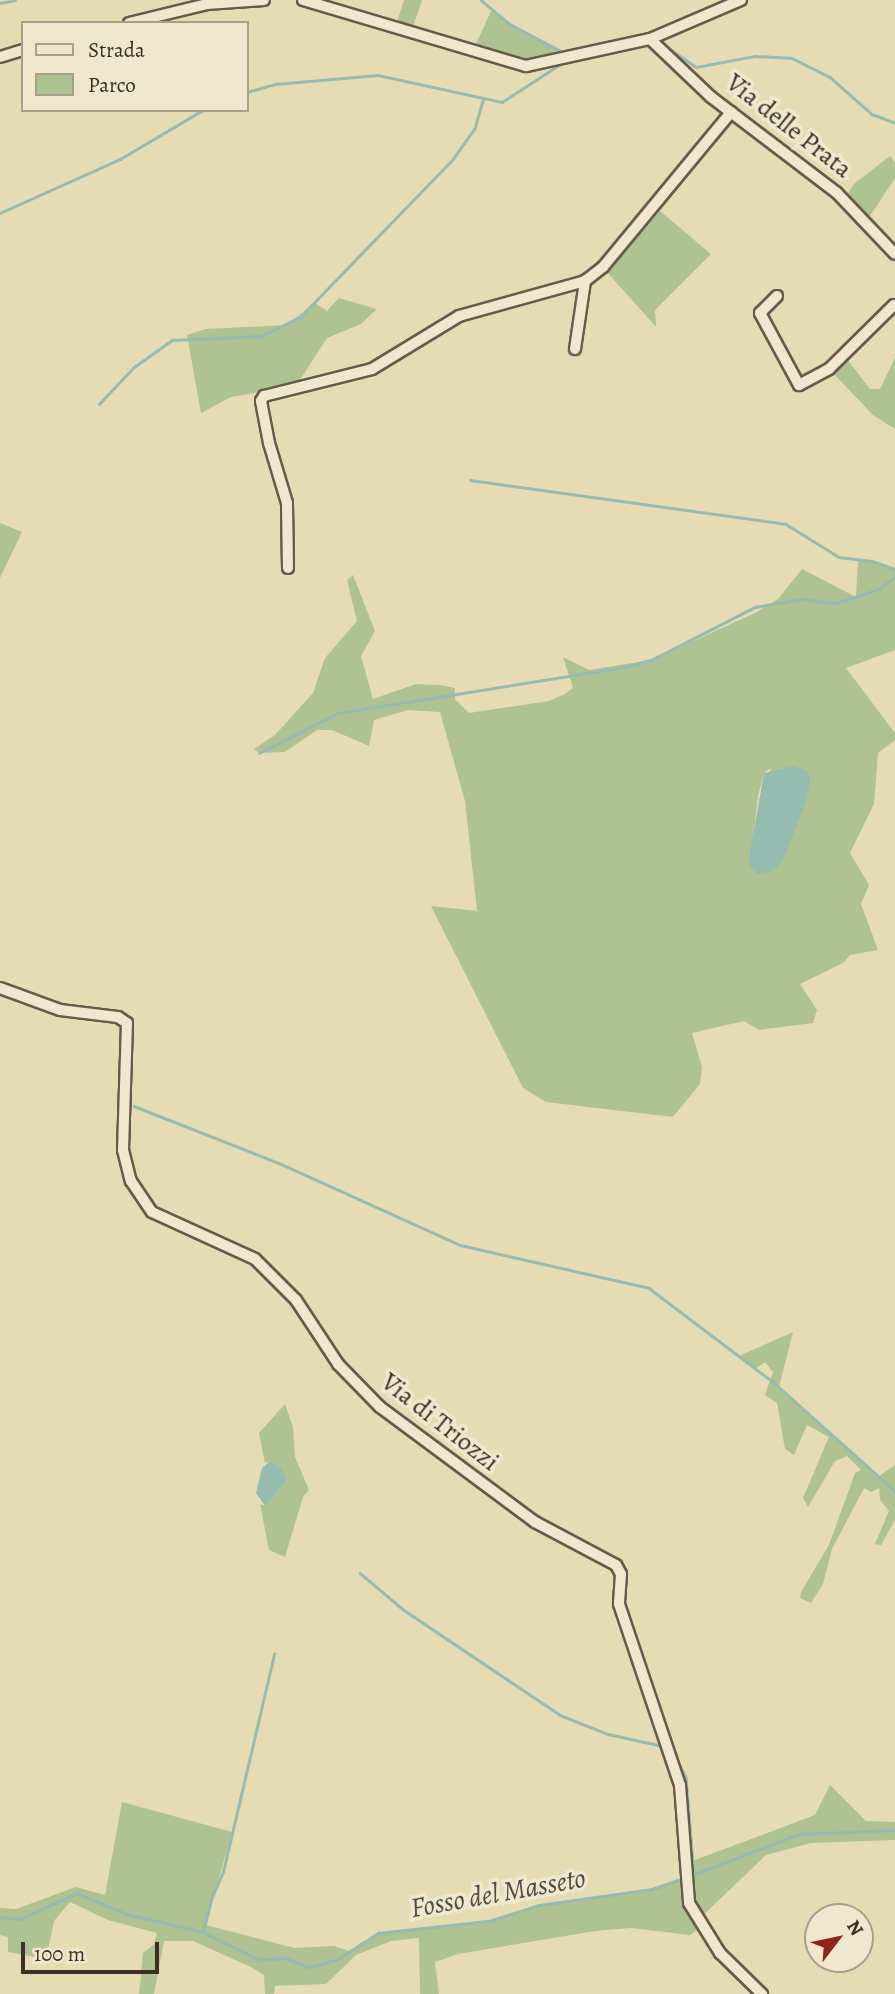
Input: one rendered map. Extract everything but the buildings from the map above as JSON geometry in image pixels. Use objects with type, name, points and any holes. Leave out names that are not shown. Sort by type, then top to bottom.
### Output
[{"type":"street","points":[[138,21],[207,4],[264,0]]},
{"type":"street","points":[[303,0],[509,64],[548,62],[563,54],[650,39],[741,0]]},
{"type":"street","name":"Via delle Prata","points":[[650,39],[731,112],[838,193],[895,254]]},
{"type":"street","points":[[0,57],[21,51]]},
{"type":"street","points":[[288,568],[287,503],[269,443],[261,401],[264,396],[372,369],[459,316],[585,281],[603,267],[731,112]]},
{"type":"street","points":[[575,349],[585,281]]},
{"type":"street","points":[[777,296],[760,313],[799,385],[829,369],[895,306],[895,296]]},
{"type":"street","name":"Via di Triozzi","points":[[0,988],[60,1010],[118,1017],[127,1023],[123,1150],[131,1181],[152,1212],[255,1259],[296,1300],[338,1364],[380,1407],[535,1522],[616,1565],[621,1574],[619,1604],[680,1785],[689,1903],[704,1932],[762,1994]]},
{"type":"green space","points":[[404,0],[422,0],[411,33],[395,28]]},
{"type":"green space","points":[[491,11],[563,54],[526,66],[472,53]]},
{"type":"green space","points":[[890,156],[895,163],[895,178],[866,222],[844,199],[854,184]]},
{"type":"green space","points":[[660,211],[711,254],[655,310],[656,327],[607,272]]},
{"type":"green space","points":[[339,298],[377,309],[361,324],[327,338],[296,386],[231,397],[201,413],[187,335],[206,329],[287,325],[315,303],[327,311]]},
{"type":"green space","points":[[844,355],[870,389],[880,389],[895,358],[895,429],[873,415],[829,369]]},
{"type":"green space","points":[[0,523],[22,532],[0,578]]},
{"type":"green space","points":[[858,559],[895,569],[895,650],[846,668],[895,733],[895,740],[878,753],[874,804],[850,853],[869,885],[861,904],[878,950],[850,955],[843,963],[800,984],[817,1010],[813,1023],[759,1030],[744,1021],[692,1033],[702,1067],[700,1084],[673,1117],[546,1102],[523,1088],[431,906],[477,911],[465,801],[440,712],[408,710],[374,720],[369,746],[332,730],[317,730],[285,752],[259,753],[254,749],[275,735],[313,693],[325,658],[357,621],[347,580],[353,575],[375,631],[361,656],[373,699],[416,684],[440,685],[455,688],[455,699],[469,713],[549,701],[565,694],[573,688],[563,657],[589,670],[651,660],[755,613],[778,599],[802,569],[856,597]],"holes":[[[771,768],[750,865],[758,796],[764,773]]]},
{"type":"green space","points":[[793,1332],[779,1387],[878,1477],[895,1465],[895,1520],[881,1545],[875,1544],[889,1511],[880,1500],[879,1488],[871,1492],[864,1488],[832,1549],[823,1584],[811,1603],[800,1598],[801,1592],[829,1545],[855,1473],[861,1470],[847,1456],[835,1461],[808,1507],[803,1498],[829,1437],[807,1425],[794,1455],[785,1449],[777,1403],[765,1395],[773,1372],[765,1362],[755,1369],[739,1356]]},
{"type":"green space","points":[[285,1404],[293,1427],[295,1457],[309,1490],[303,1497],[285,1557],[269,1550],[260,1504],[265,1506],[270,1461],[265,1463],[259,1433]]},
{"type":"green space","points":[[830,1785],[866,1821],[895,1822],[895,1840],[811,1843],[766,1855],[698,1920],[701,1927],[690,1935],[630,1928],[595,1931],[458,1954],[435,1962],[439,1994],[420,1994],[419,1938],[391,1941],[356,1955],[326,1984],[275,1986],[274,1994],[265,1994],[264,1975],[253,1968],[193,1941],[164,1941],[154,1994],[139,1994],[143,1953],[154,1944],[157,1933],[108,1920],[70,1902],[54,1921],[46,1959],[8,1952],[8,1937],[0,1935],[0,1908],[16,1909],[76,1887],[105,1895],[122,1802],[232,1832],[206,1925],[294,1948],[334,1946],[349,1951],[378,1933],[489,1921],[539,1905],[652,1889],[683,1879],[687,1863],[815,1815]]},
{"type":"water","points":[[794,766],[807,771],[810,779],[806,802],[782,862],[774,871],[757,874],[750,866],[750,853],[764,773]]},
{"type":"water","points":[[270,1461],[280,1467],[287,1479],[265,1506],[256,1493],[262,1468]]},
{"type":"waterway","points":[[0,3],[15,0]]},
{"type":"waterway","points":[[481,0],[508,23],[559,50],[560,55]]},
{"type":"waterway","points":[[660,42],[696,67],[755,56],[792,58],[830,77],[872,114],[895,123]]},
{"type":"waterway","points":[[248,92],[275,84],[378,75],[502,102],[562,63]]},
{"type":"waterway","points":[[99,404],[134,367],[172,340],[262,336],[300,317],[453,159],[475,127],[483,99]]},
{"type":"waterway","points":[[0,213],[120,159],[200,112]]},
{"type":"waterway","points":[[470,480],[786,524],[839,557],[872,561],[895,569]]},
{"type":"waterway","points":[[259,753],[338,713],[624,667],[651,660],[755,607],[802,599],[836,603],[879,589],[895,577]]},
{"type":"waterway","points":[[134,1106],[281,1164],[460,1245],[649,1288],[772,1381],[895,1491]]},
{"type":"waterway","points":[[360,1573],[404,1610],[560,1715],[608,1734],[663,1746]]},
{"type":"waterway","points":[[203,1932],[211,1899],[223,1872],[274,1654]]},
{"type":"waterway","points":[[672,1750],[686,1778],[694,1875]]},
{"type":"waterway","name":"Fosso del Masseto","points":[[690,1876],[799,1834],[895,1830]]},
{"type":"waterway","name":"Fosso del Masseto","points":[[0,1917],[20,1919],[77,1893],[127,1914],[203,1932],[260,1960],[285,1958],[309,1967],[338,1959],[378,1933],[489,1921],[539,1905],[652,1889],[684,1878]]}]
